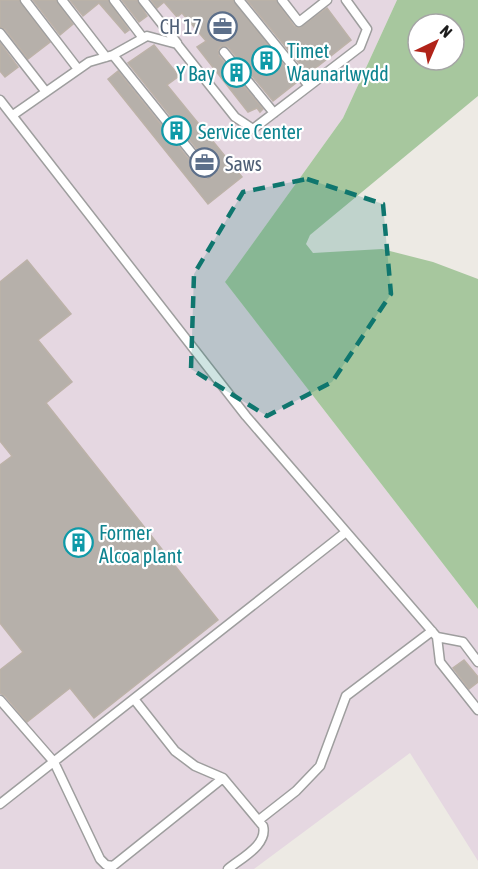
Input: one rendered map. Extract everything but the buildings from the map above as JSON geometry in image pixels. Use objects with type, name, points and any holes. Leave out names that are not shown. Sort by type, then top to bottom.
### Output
[{"type":"lane","points":[[25,0],[78,69]]},
{"type":"lane","points":[[62,0],[208,173]]},
{"type":"lane","points":[[114,0],[143,38]]},
{"type":"lane","points":[[143,0],[235,117],[254,129],[360,47],[367,29],[346,0]]},
{"type":"lane","points":[[239,0],[309,86]]},
{"type":"lane","points":[[282,0],[300,22],[327,0]]},
{"type":"lane","points":[[0,33],[46,92]]},
{"type":"lane","points":[[12,116],[89,62],[109,56],[147,36],[177,44]]},
{"type":"lane","points":[[224,52],[274,113]]},
{"type":"lane","points":[[0,100],[246,416],[435,634],[440,662],[478,710]]},
{"type":"lane","points":[[0,804],[346,532]]},
{"type":"lane","points":[[435,634],[463,642],[478,662]]},
{"type":"lane","points":[[259,820],[296,791],[320,766],[346,696],[435,634]]},
{"type":"lane","points":[[134,699],[175,751],[184,759],[223,778],[259,820],[265,833],[261,842],[228,869]]},
{"type":"lane","points":[[0,700],[54,762],[100,859],[106,866],[113,866],[223,778]]},
{"type":"highlighted area","points":[[307,179],[383,204],[391,294],[332,382],[267,416],[191,369],[194,274],[243,192]]},
{"type":"shaded area","points":[[0,0],[397,0],[343,118],[225,282],[478,609],[478,861],[410,753],[254,869],[0,869]]},
{"type":"green space","points":[[397,0],[478,0],[478,96],[310,235],[306,244],[313,253],[382,249],[433,262],[478,279],[478,609],[225,282],[343,118]]},
{"type":"place","name":"CH 17","points":[[223,26]]},
{"type":"place","name":"Timet Waunarlwydd","points":[[266,61]]},
{"type":"place","name":"Y Bay","points":[[236,73]]},
{"type":"place","name":"Service Center","points":[[177,131]]},
{"type":"place","name":"Saws","points":[[204,163]]},
{"type":"place","name":"Former Alcoa plant","points":[[78,543]]}]
